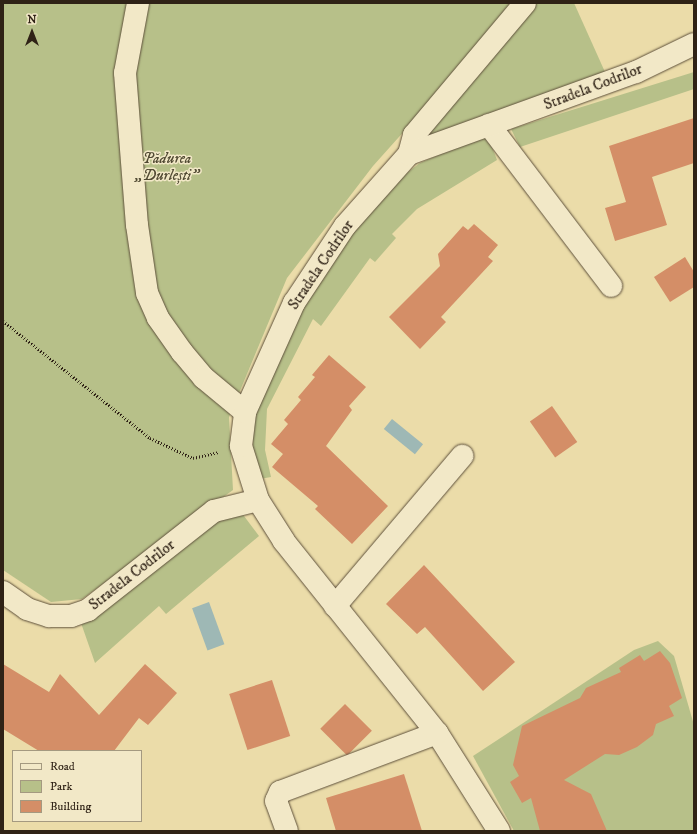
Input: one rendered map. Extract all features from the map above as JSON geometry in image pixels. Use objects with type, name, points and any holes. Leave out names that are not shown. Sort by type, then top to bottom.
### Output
[{"type":"street","points":[[138,3],[125,73],[137,225],[147,293],[158,318],[182,352],[204,378],[245,412]]},
{"type":"street","name":"Stradela Codrilor","points":[[499,831],[437,733],[334,606],[258,500],[242,446],[245,412],[294,303],[346,226],[409,154],[414,135],[525,3]]},
{"type":"street","name":"Stradela Codrilor","points":[[409,154],[636,72],[694,44]]},
{"type":"street","points":[[489,125],[610,286]]},
{"type":"street","points":[[334,606],[462,456]]},
{"type":"street","name":"Stradela Codrilor","points":[[3,592],[27,609],[49,616],[71,616],[88,610],[214,511],[258,500]]},
{"type":"street","points":[[287,831],[276,801],[280,792],[437,733]]},
{"type":"path","points":[[3,321],[150,438],[193,458],[242,446]]},
{"type":"green space","name":"Pădurea „Durlești”","points":[[3,3],[514,3],[508,15],[373,166],[287,278],[229,417],[233,490],[82,599],[51,602],[3,570]]},
{"type":"green space","points":[[532,3],[574,3],[605,72],[428,137],[440,112]]},
{"type":"green space","points":[[694,72],[694,89],[520,147],[511,129]]},
{"type":"green space","points":[[487,134],[497,160],[417,209],[392,234],[396,238],[375,262],[370,258],[321,326],[313,319],[267,409],[265,450],[271,477],[260,479],[253,449],[253,418],[291,325],[352,230],[387,188],[420,163]]},
{"type":"green space","points":[[241,512],[259,536],[166,614],[159,606],[95,663],[81,623],[220,515]]},
{"type":"green space","points":[[658,641],[674,656],[694,725],[694,831],[514,831],[473,756],[634,650]]},
{"type":"water","points":[[392,419],[423,444],[415,454],[384,429]]},
{"type":"water","points":[[209,602],[224,644],[207,650],[192,608]]},
{"type":"building","points":[[694,118],[694,163],[652,177],[667,225],[615,241],[605,208],[626,202],[609,146]]},
{"type":"building","points":[[474,224],[498,245],[488,257],[493,261],[441,317],[446,322],[420,349],[389,317],[440,266],[438,254],[463,226],[468,230]]},
{"type":"building","points":[[685,257],[694,272],[694,287],[670,302],[654,277]]},
{"type":"building","points":[[329,355],[366,387],[349,406],[352,410],[326,446],[388,506],[352,544],[315,509],[318,506],[272,467],[283,454],[271,444],[288,424],[284,420],[301,400],[298,397],[315,377],[312,375]]},
{"type":"building","points":[[552,406],[577,442],[555,458],[530,421]]},
{"type":"building","points":[[424,565],[515,662],[483,691],[425,627],[417,634],[386,604]]},
{"type":"building","points":[[660,651],[670,663],[682,698],[669,706],[674,716],[656,724],[653,735],[637,747],[619,755],[605,754],[564,780],[591,794],[607,831],[540,831],[531,798],[522,803],[510,782],[519,776],[513,765],[522,726],[580,698],[586,688],[621,672],[619,668],[640,655],[644,661]]},
{"type":"building","points":[[3,664],[49,692],[60,674],[99,715],[145,664],[177,693],[148,725],[139,718],[115,750],[37,750],[3,729]]},
{"type":"building","points":[[272,680],[290,736],[247,750],[229,694]]},
{"type":"building","points":[[345,704],[372,731],[347,756],[320,729]]},
{"type":"building","points":[[404,774],[422,831],[336,831],[326,798]]}]
